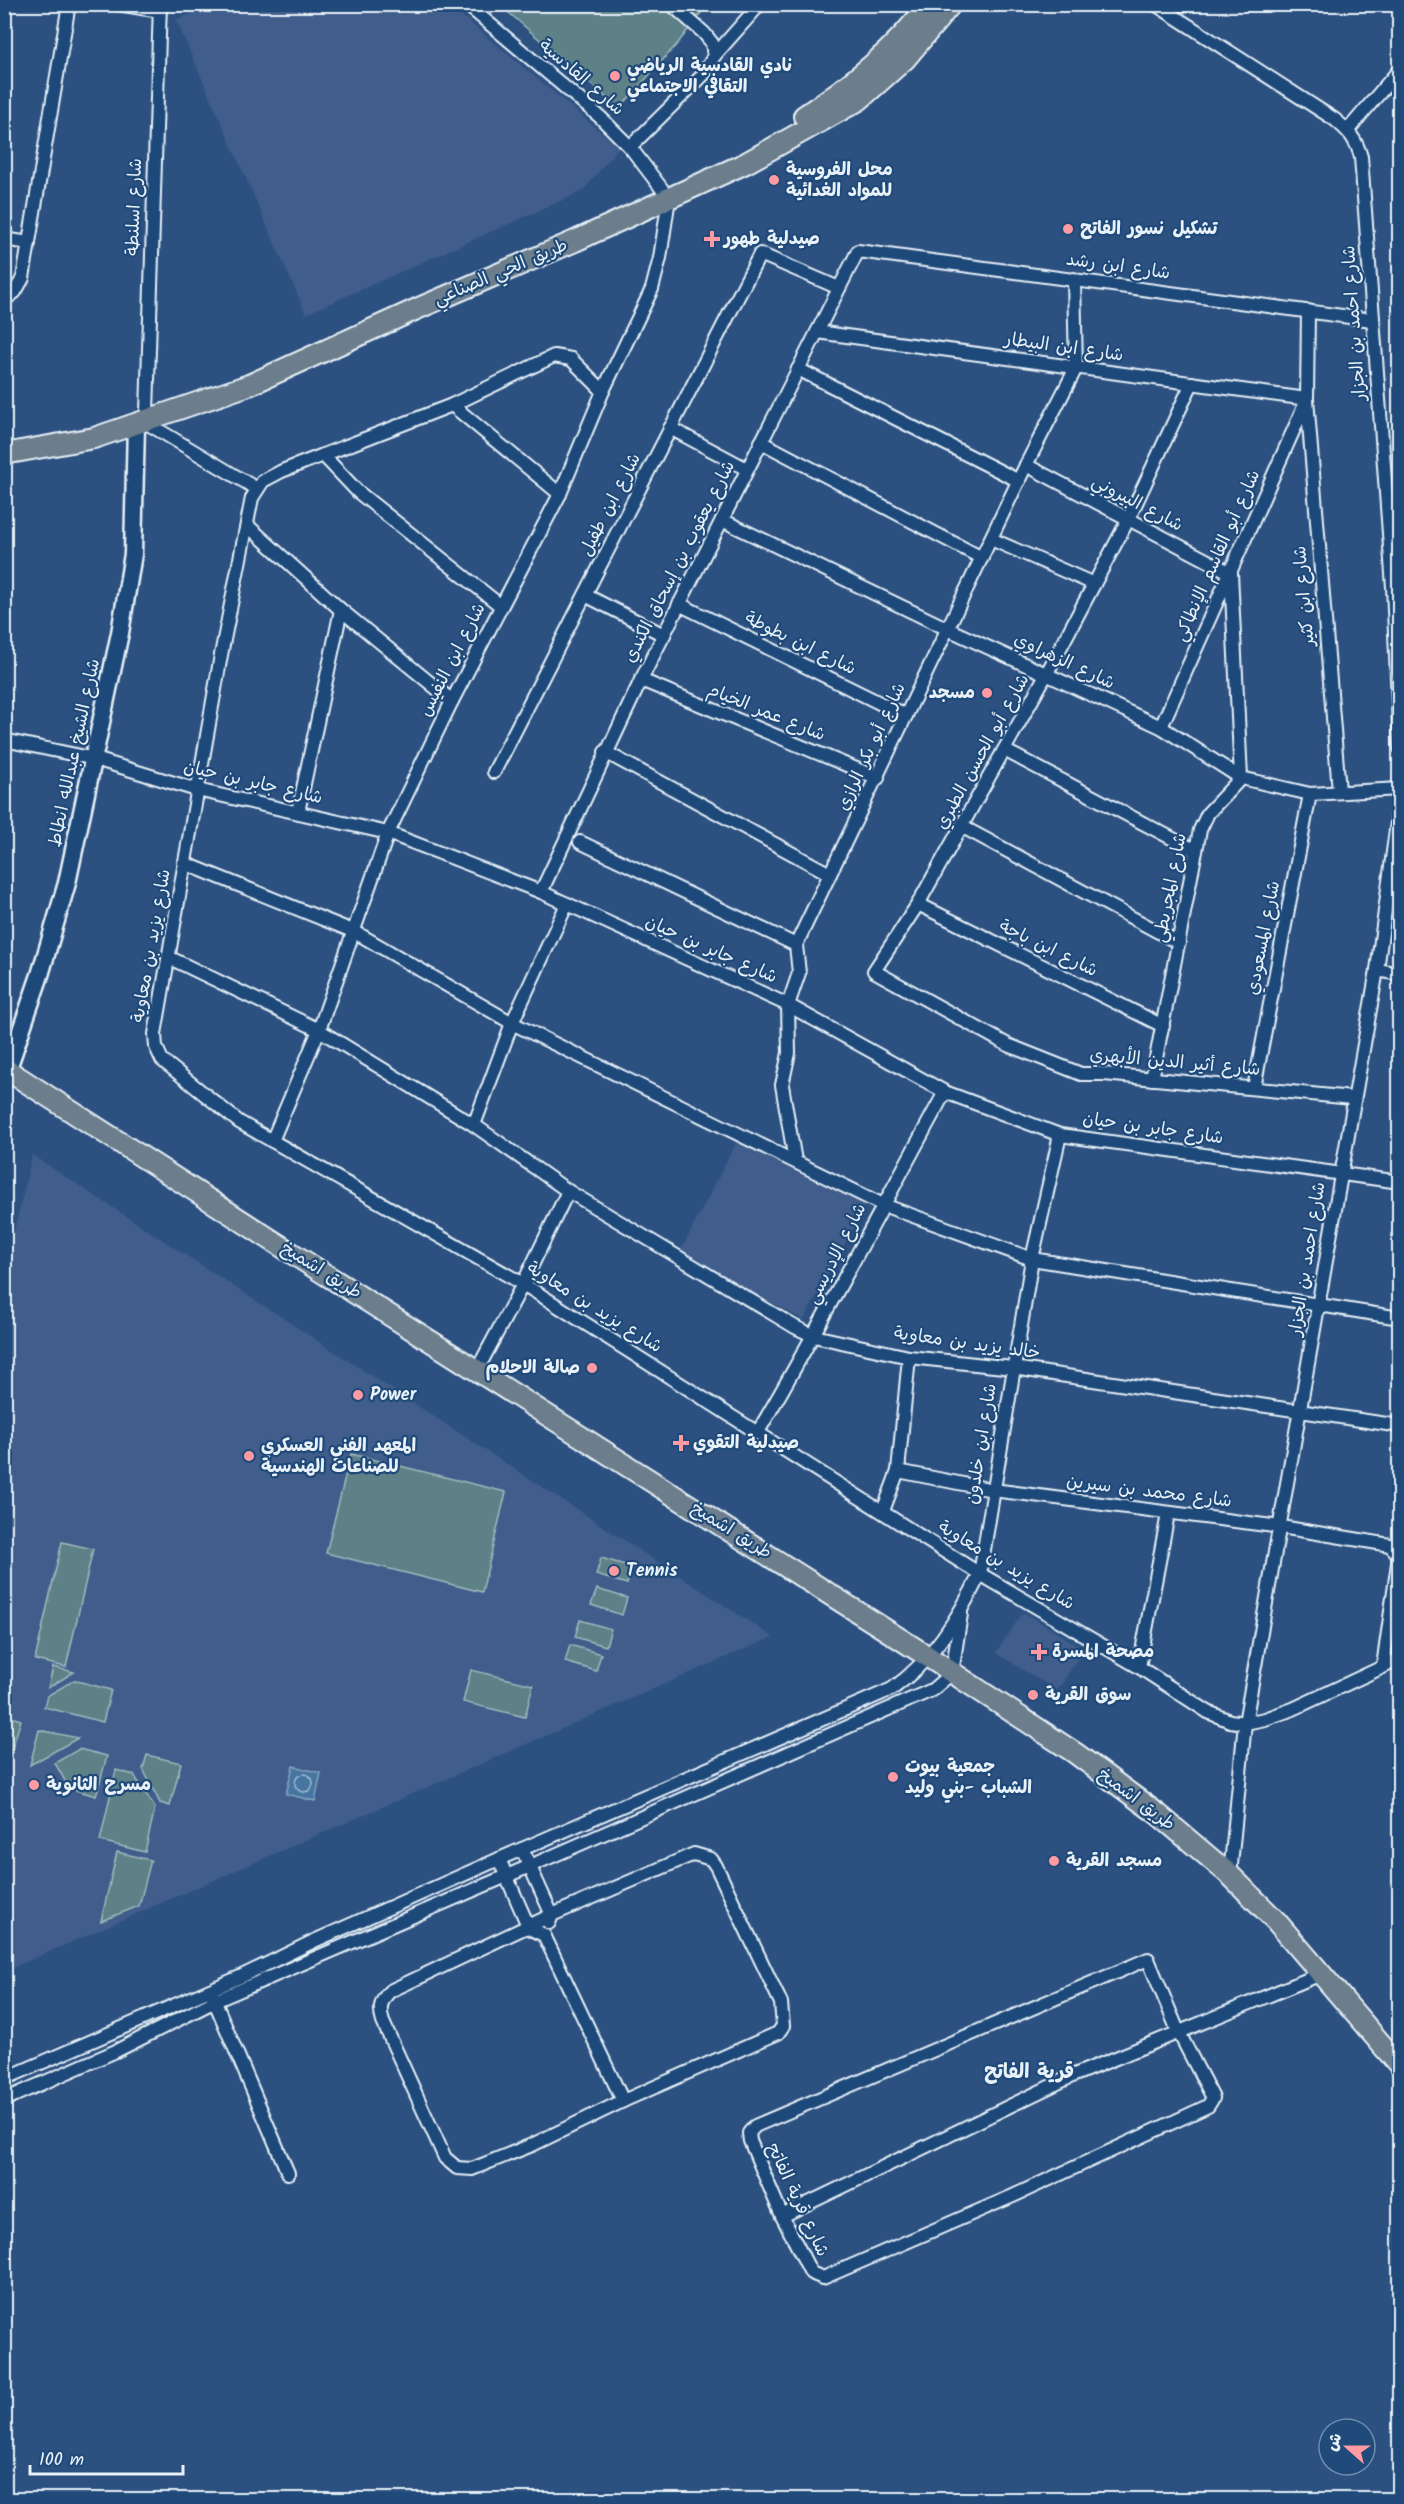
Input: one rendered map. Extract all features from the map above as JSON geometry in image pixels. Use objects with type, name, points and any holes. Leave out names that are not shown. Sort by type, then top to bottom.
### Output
[{"type":"highway","name":"طريق الحي الصناعي","points":[[665,194],[793,123],[865,73],[903,35],[929,4]]},
{"type":"highway","name":"طريق الحي الصناعي","points":[[4,454],[94,438],[142,419],[249,385],[665,194],[746,163],[859,100],[905,58],[951,4]]},
{"type":"highway","name":"طريق الحي الصناعي","points":[[4,445],[142,419]]},
{"type":"highway","name":"طريق اشميخ","points":[[6,1073],[927,1656],[1075,1753],[1159,1815],[1230,1875],[1276,1921],[1400,2066]]},
{"type":"main road","name":"شارع الشيخ عبدالله انطاط","points":[[6,1073],[40,975],[64,894],[95,759],[128,593],[133,554],[142,419]]},
{"type":"street","points":[[4,300],[15,292],[23,278],[69,4]]},
{"type":"street","points":[[118,4],[160,8]]},
{"type":"street","name":"شارع القادسية","points":[[466,4],[592,110],[630,147],[665,194]]},
{"type":"street","points":[[671,4],[704,33],[712,43],[714,56]]},
{"type":"street","points":[[630,147],[703,75],[714,56],[760,4]]},
{"type":"street","name":"شارع احمد بن الجزار","points":[[1155,4],[1334,119],[1354,136],[1361,157],[1393,587],[1400,748]]},
{"type":"street","name":"شارع اسلنطة","points":[[142,419],[160,8]]},
{"type":"street","points":[[1348,130],[1400,69]]},
{"type":"street","name":"شارع ابن النفيس","points":[[272,1141],[319,1030],[388,833],[452,701],[560,494],[603,391],[652,289],[660,258],[665,194]]},
{"type":"street","points":[[4,239],[29,243]]},
{"type":"street","name":"شارع ابن رشد","points":[[858,251],[1372,320]]},
{"type":"street","name":"شارع يعقوب بن إسحاق الكندي","points":[[541,892],[641,680],[858,251]]},
{"type":"street","name":"شارع ابن طفيل","points":[[494,772],[760,254],[839,288]]},
{"type":"street","points":[[1074,279],[1076,368]]},
{"type":"street","name":"شارع ابن كثير","points":[[1308,311],[1307,399],[1339,791]]},
{"type":"street","name":"شارع ابن البيطار","points":[[817,332],[1307,399]]},
{"type":"street","points":[[142,419],[256,489],[263,481],[282,471],[452,405],[554,356],[571,359],[603,391]]},
{"type":"street","name":"شارع أبو بكر الرازي","points":[[796,945],[1026,465],[1076,368]]},
{"type":"street","points":[[798,369],[1019,480]]},
{"type":"street","name":"شارع أبو الحسن الطبري","points":[[874,971],[918,904],[1047,673],[1128,520],[1192,383]]},
{"type":"street","name":"شارع أبو القاسم الإنطاكي","points":[[1161,727],[1307,399]]},
{"type":"street","points":[[452,405],[560,494]]},
{"type":"street","points":[[670,428],[747,469]]},
{"type":"street","points":[[761,442],[982,558]]},
{"type":"street","points":[[323,455],[358,492],[501,606]]},
{"type":"street","name":"شارع البيروني","points":[[1026,465],[1231,573]]},
{"type":"street","name":"شارع يزيد بن معاوية","points":[[256,489],[196,790],[155,1034],[156,1047],[162,1060],[239,1122],[523,1284],[883,1511],[980,1575],[1139,1667],[1208,1712],[1230,1721],[1245,1723]]},
{"type":"street","name":"شارع الزهراوي","points":[[722,520],[948,629],[1161,727],[1241,778],[1310,794],[1400,789]]},
{"type":"street","points":[[247,525],[342,610],[452,701]]},
{"type":"street","points":[[991,539],[1094,584]]},
{"type":"street","points":[[1231,573],[1241,778]]},
{"type":"street","points":[[585,595],[664,635]]},
{"type":"street","name":"شارع ابن بطوطة","points":[[679,604],[906,716]]},
{"type":"street","points":[[298,812],[342,610]]},
{"type":"street","name":"شارع عمر الخيام","points":[[641,680],[878,778]]},
{"type":"street","name":"شارع جابر بن حيان","points":[[4,740],[95,759],[196,790],[388,833],[541,892],[788,1005],[945,1092],[1060,1135],[1400,1182]]},
{"type":"street","points":[[1004,750],[1196,851]]},
{"type":"street","points":[[606,753],[830,874]]},
{"type":"street","name":"شارع المجريطي","points":[[1152,1079],[1200,830],[1208,813],[1241,778]]},
{"type":"street","name":"شارع المسعودي","points":[[1254,1088],[1310,794]]},
{"type":"street","name":"شارع احمد بن الجزار","points":[[1230,1875],[1245,1723],[1320,1304],[1352,1098],[1377,970],[1400,801]]},
{"type":"street","points":[[961,826],[1179,943]]},
{"type":"street","points":[[580,842],[796,945],[799,973],[788,1005],[789,1053],[782,1085],[795,1161]]},
{"type":"street","points":[[184,864],[355,932],[512,1023],[882,1205],[1032,1259],[1400,1318]]},
{"type":"street","points":[[474,1125],[512,1023],[567,904]]},
{"type":"street","name":"شارع ابن باجة","points":[[918,904],[1162,1026]]},
{"type":"street","name":"خالد يزيد بن معاوية","points":[[168,957],[319,1030],[474,1125],[568,1191],[795,1327],[814,1336],[909,1357],[1013,1368],[1400,1426]]},
{"type":"street","points":[[1377,970],[1400,974]]},
{"type":"street","name":"شارع أثير الدين الأبهري","points":[[874,971],[1008,1045],[1081,1074],[1352,1098]]},
{"type":"street","name":"شارع الإدريسي","points":[[758,1432],[814,1336],[882,1205],[945,1092]]},
{"type":"street","name":"شارع ابن خلدون","points":[[961,1614],[980,1575],[1032,1259],[1060,1135]]},
{"type":"street","points":[[477,1370],[523,1284],[568,1191]]},
{"type":"street","points":[[883,1511],[897,1471],[909,1357]]},
{"type":"street","name":"شارع محمد بن سيرين","points":[[897,1471],[993,1490],[1281,1527],[1383,1543],[1395,1548],[1398,1554],[1383,1666]]},
{"type":"street","points":[[1139,1667],[1168,1514]]},
{"type":"street","points":[[4,2079],[242,1976],[314,1941],[499,1859],[892,1689],[910,1676],[961,1614]]},
{"type":"street","points":[[4,2100],[116,2051],[215,2001],[932,1690],[952,1672],[961,1614]]},
{"type":"street","points":[[1245,1723],[1293,1709],[1400,1659]]},
{"type":"street","points":[[522,1849],[552,1916],[544,1935]]},
{"type":"street","points":[[694,1854],[703,1855],[716,1866],[781,2003],[783,2026],[778,2033],[623,2101],[532,2145],[472,2169],[457,2168],[445,2158],[383,2022],[380,2007],[383,1998],[390,1991],[528,1928],[686,1857],[694,1854]]},
{"type":"street","points":[[499,1859],[528,1928],[544,1935],[623,2101]]},
{"type":"street","name":"شارع قرية الفاتح","points":[[1148,1959],[1178,2031],[1213,2098],[1208,2106],[1013,2196],[823,2278],[811,2273],[782,2216],[750,2141],[749,2133],[755,2127],[1148,1959]]},
{"type":"street","points":[[782,2216],[1072,2076],[1321,1974]]},
{"type":"street","points":[[210,1988],[288,2173]]},
{"type":"street","points":[[107,2033],[116,2051]]},
{"type":"shaded area","points":[[216,4],[449,5],[619,147],[583,191],[306,314],[176,20]]},
{"type":"shaded area","points":[[738,1139],[867,1202],[804,1320],[679,1254]]},
{"type":"shaded area","name":"المعهد الفني العسكري للصناعات الهندسية","points":[[32,1155],[773,1637],[5,1971],[4,1275]]},
{"type":"shaded area","name":"مصحة المسرة","points":[[1025,1613],[1084,1649],[1057,1691],[996,1653],[1021,1615]]},
{"type":"green space","name":"نادي القادسية الرياضي التقافي الاجتماعي","points":[[500,5],[707,5],[678,43],[619,109]]},
{"type":"green space","points":[[351,1454],[506,1492],[482,1592],[326,1553]]},
{"type":"green space","points":[[62,1542],[93,1549],[66,1667],[35,1660]]},
{"type":"green space","name":"Tennis","points":[[601,1558],[632,1567],[627,1584],[596,1575]]},
{"type":"green space","name":"Tennis","points":[[597,1589],[627,1598],[622,1615],[591,1605]]},
{"type":"green space","points":[[580,1620],[611,1629],[606,1646],[575,1637]]},
{"type":"green space","points":[[570,1645],[601,1654],[596,1671],[565,1662]]},
{"type":"green space","points":[[53,1667],[74,1672],[48,1688]]},
{"type":"green space","points":[[471,1670],[533,1685],[525,1717],[463,1702]]},
{"type":"green space","points":[[74,1680],[111,1690],[103,1722],[44,1707],[47,1696]]},
{"type":"green space","points":[[4,1715],[21,1720],[9,1758],[5,1756]]},
{"type":"green space","points":[[39,1730],[78,1738],[30,1765]]},
{"type":"green space","points":[[79,1749],[107,1756],[96,1796],[69,1788],[55,1763]]},
{"type":"green space","points":[[147,1755],[181,1763],[170,1806],[160,1803],[143,1769]]},
{"type":"green space","points":[[116,1770],[134,1775],[155,1808],[145,1852],[100,1841]]},
{"type":"green space","points":[[117,1852],[151,1860],[139,1906],[101,1921]]},
{"type":"water","points":[[293,1766],[321,1773],[315,1801],[286,1794]]},
{"type":"place","name":"نادي القادسية الرياضي التقافي الاجتماعي","points":[[615,76]]},
{"type":"place","name":"محل الفروسية للمواد الغدائية","points":[[774,180]]},
{"type":"place","name":"تشكيل نسور الفاتح","points":[[1068,229]]},
{"type":"place","name":"صيدلية طهور","points":[[712,239]]},
{"type":"place","name":"مسجد","points":[[987,693]]},
{"type":"place","name":"صالة الاحلام","points":[[592,1368]]},
{"type":"place","name":"Power","points":[[358,1395]]},
{"type":"place","name":"صيدلية التقوي","points":[[681,1443]]},
{"type":"place","name":"المعهد الفني العسكري للصناعات الهندسية","points":[[249,1456]]},
{"type":"place","name":"Tennis","points":[[614,1571]]},
{"type":"place","name":"مصحة المسرة","points":[[1039,1652]]},
{"type":"place","name":"سوق القرية","points":[[1033,1695]]},
{"type":"place","name":"جمعية بيوت الشباب -بني وليد","points":[[893,1777]]},
{"type":"place","name":"مسرح الثانوية","points":[[34,1785]]},
{"type":"place","name":"مسجد القرية","points":[[1054,1861]]},
{"type":"district","name":"قرية الفاتح","points":[[1029,2073]]}]
